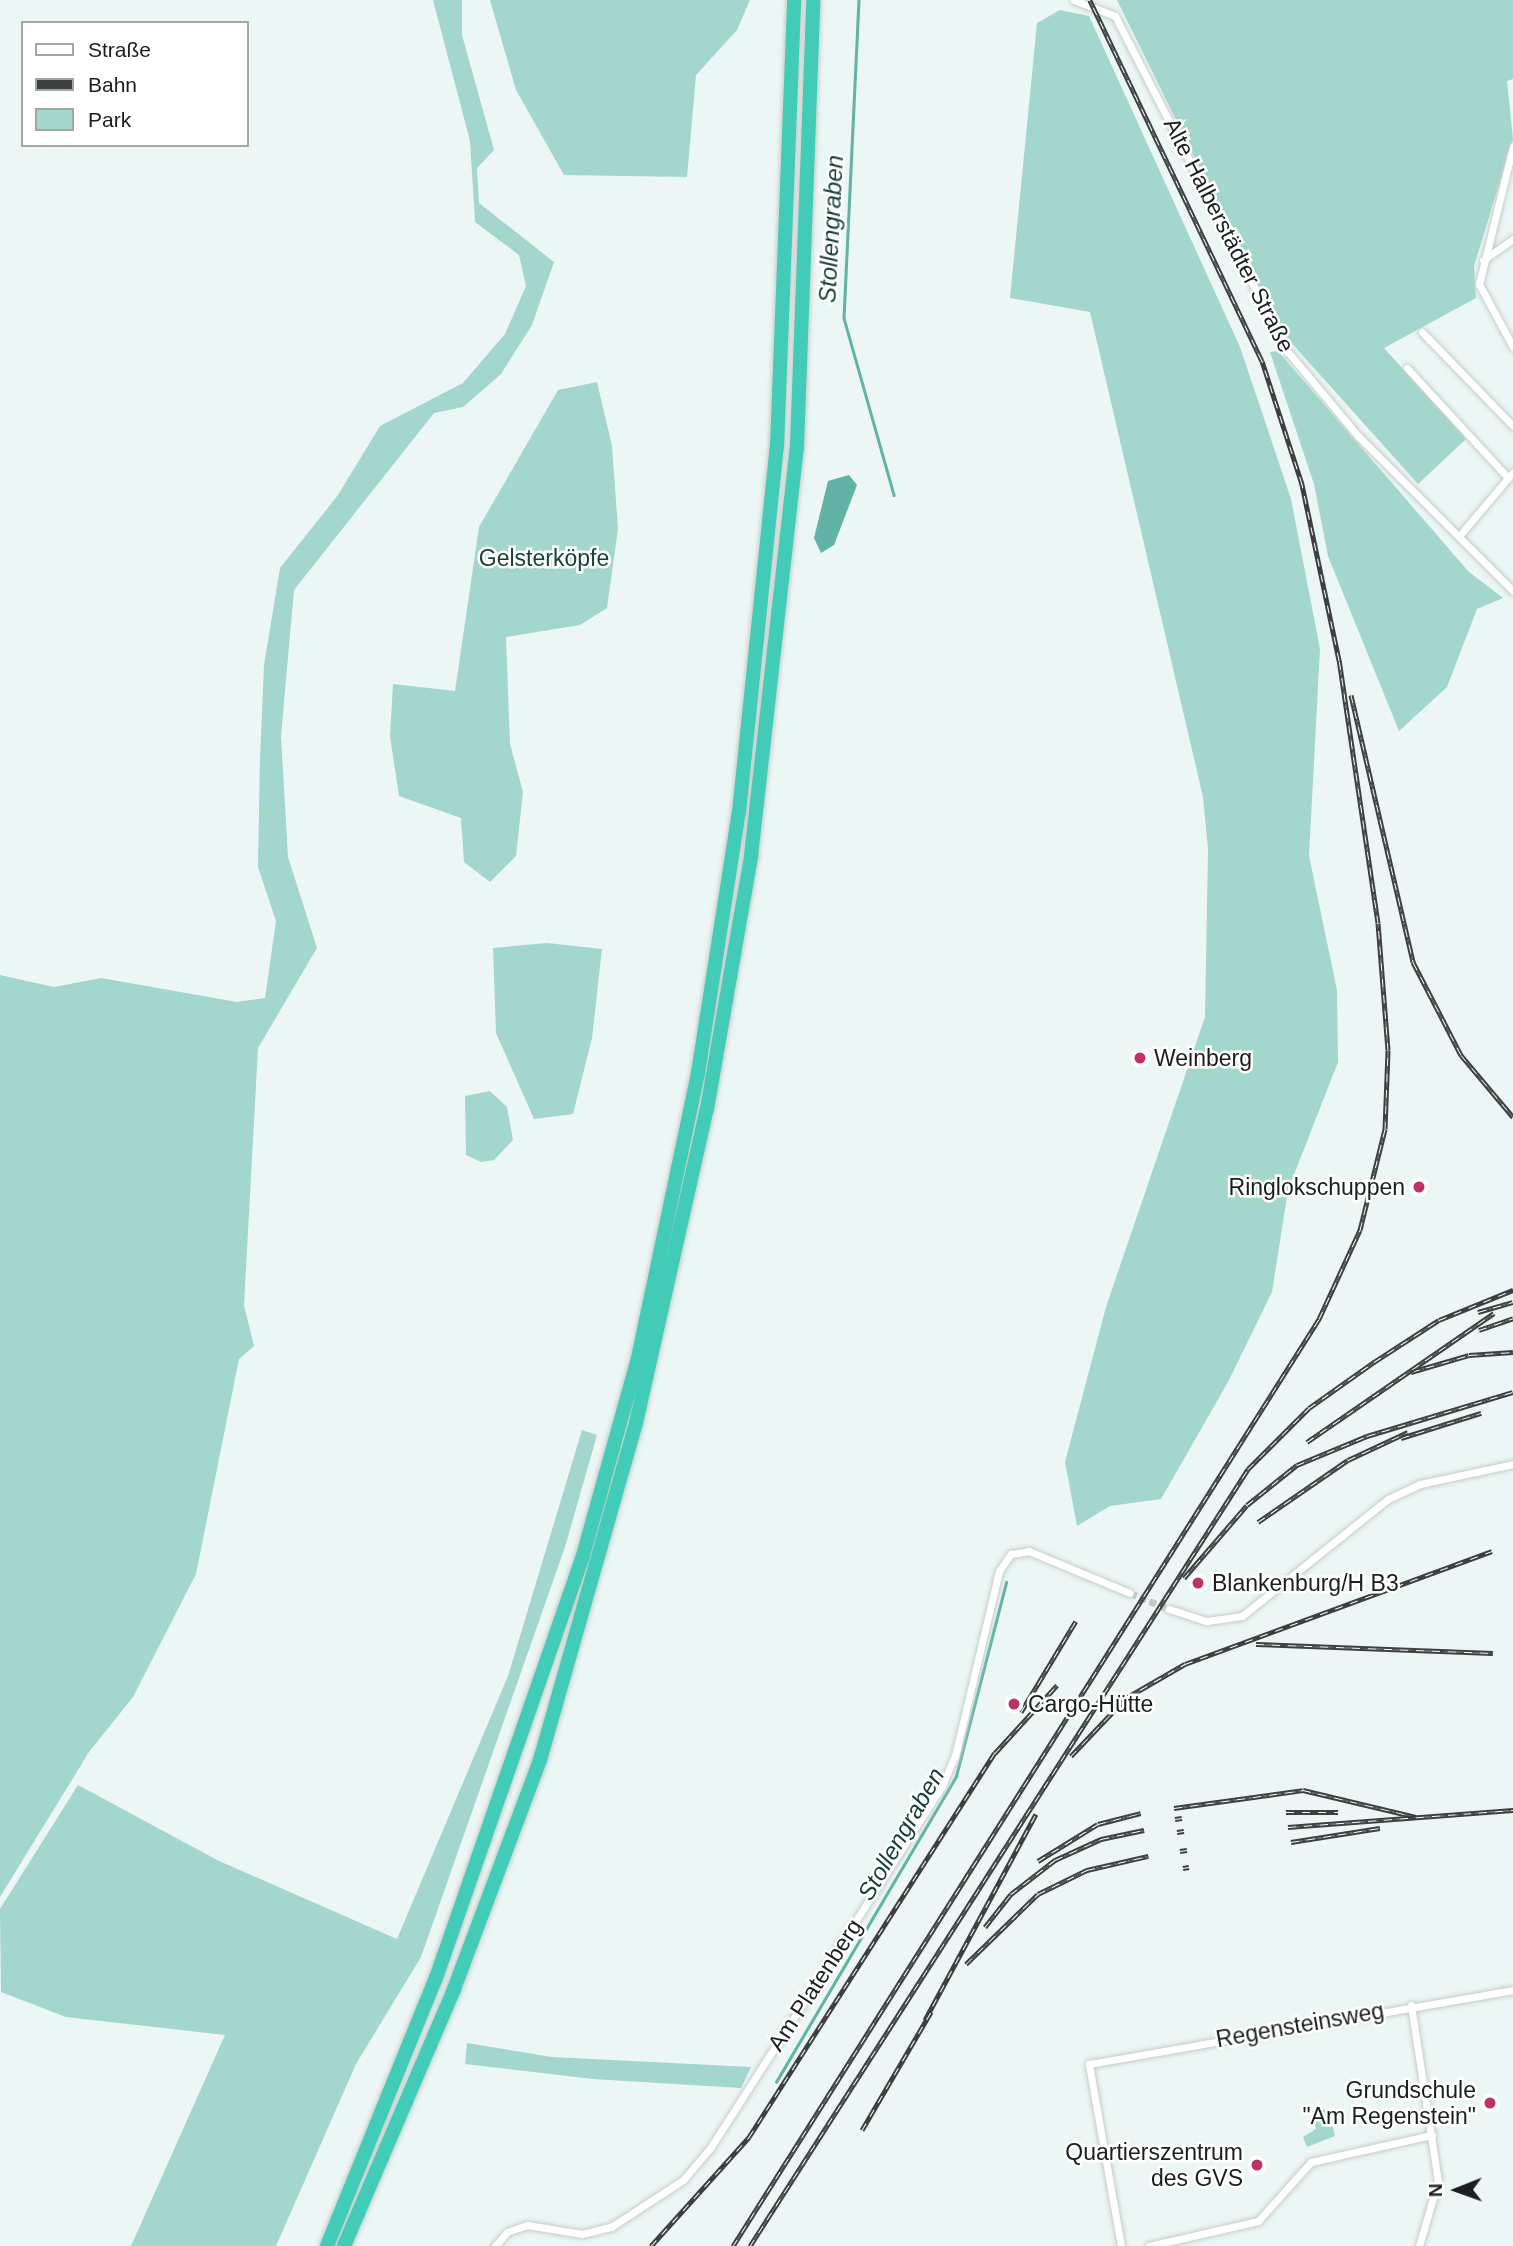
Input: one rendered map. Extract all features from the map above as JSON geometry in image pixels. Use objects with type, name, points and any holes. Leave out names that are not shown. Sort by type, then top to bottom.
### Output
[{"type":"highway","points":[[327,2246],[440,1966],[582,1559],[638,1358],[698,1073],[739,812],[777,447],[794,0]]},
{"type":"highway","points":[[344,2246],[454,1989],[540,1760],[640,1410],[707,1109],[751,856],[797,446],[813,0]]},
{"type":"street","name":"Alte Halberstädter Straße","points":[[1074,0],[1115,16],[1287,352],[1358,436],[1460,535],[1513,591]]},
{"type":"street","points":[[1513,146],[1483,260],[1481,295],[1513,347]]},
{"type":"street","points":[[1483,260],[1513,239]]},
{"type":"street","points":[[1422,332],[1513,426]]},
{"type":"street","points":[[1407,368],[1511,475],[1460,535]]},
{"type":"street","points":[[1169,1609],[1207,1620],[1242,1616],[1388,1499],[1420,1484],[1513,1464]]},
{"type":"street","name":"Am Platenberg","points":[[495,2246],[507,2232],[527,2225],[582,2234],[611,2227],[683,2180],[711,2147],[942,1786],[955,1756],[999,1571],[1020,1551],[1130,1592]]},
{"type":"street","name":"Regensteinsweg","points":[[1121,2246],[1088,2064],[1411,2005],[1513,1990]]},
{"type":"street","points":[[1411,2005],[1438,2189],[1419,2246]]},
{"type":"street","points":[[1149,2246],[1258,2221],[1311,2162],[1432,2135]]},
{"type":"green space","points":[[433,0],[462,0],[462,35],[494,150],[477,168],[479,203],[554,262],[532,325],[501,374],[463,407],[434,413],[294,590],[281,736],[288,857],[317,948],[258,1048],[244,1305],[254,1346],[239,1359],[196,1574],[133,1697],[89,1752],[0,1897],[0,975],[54,987],[101,978],[237,1002],[265,998],[276,921],[258,867],[260,758],[264,665],[280,568],[338,495],[380,426],[463,383],[505,334],[526,286],[519,255],[475,222],[470,141]]},
{"type":"green space","points":[[490,0],[750,0],[737,30],[696,75],[687,177],[564,175],[516,90]]},
{"type":"green space","points":[[1117,0],[1513,0],[1513,79],[1507,81],[1513,139],[1474,266],[1476,298],[1384,348],[1466,439],[1418,484],[1279,329]]},
{"type":"green space","points":[[1060,10],[1089,16],[1240,347],[1291,499],[1320,649],[1309,856],[1337,990],[1338,1062],[1288,1190],[1272,1292],[1228,1382],[1161,1499],[1110,1506],[1077,1526],[1065,1462],[1106,1307],[1205,1017],[1208,849],[1203,797],[1090,312],[1010,298],[1037,23]]},
{"type":"green space","points":[[1278,351],[1468,571],[1503,598],[1477,609],[1447,687],[1399,731],[1328,556],[1314,484],[1270,352]]},
{"type":"green space","name":"Gelsterköpfe","points":[[597,382],[612,446],[618,529],[607,608],[580,625],[506,637],[510,744],[523,792],[516,856],[490,882],[464,862],[461,818],[399,796],[390,736],[393,684],[455,691],[479,527],[558,390]]},
{"type":"green space","points":[[547,943],[602,949],[592,1038],[573,1114],[534,1119],[496,1033],[493,948]]},
{"type":"green space","points":[[490,1091],[507,1107],[513,1140],[494,1160],[481,1162],[466,1155],[465,1096]]},
{"type":"green space","points":[[582,1430],[597,1435],[565,1547],[421,1957],[356,2064],[276,2246],[131,2246],[225,2035],[66,2017],[1,1992],[0,1909],[78,1785],[219,1861],[397,1939],[508,1676]]},
{"type":"green space","points":[[467,2043],[552,2057],[751,2067],[741,2088],[593,2079],[465,2064]]},
{"type":"green space","points":[[1329,2108],[1335,2136],[1307,2147],[1303,2137],[1316,2129],[1312,2111]]},
{"type":"shaded area","points":[[849,475],[857,485],[834,545],[821,553],[814,538],[828,481]]},
{"type":"waterway","name":"Stollengraben","points":[[859,0],[844,318],[894,495]]},
{"type":"waterway","name":"Stollengraben","points":[[776,2082],[956,1776],[1006,1582]]},
{"type":"tunnel","points":[[1130,1593],[1169,1609]]},
{"type":"railway","points":[[733,2246],[1319,1319],[1360,1230],[1385,1129],[1388,1050],[1378,923],[1339,660],[1302,484],[1262,361],[1090,0]]},
{"type":"railway","points":[[1351,695],[1413,962],[1461,1055],[1513,1117]]},
{"type":"railway","points":[[750,2246],[1248,1469],[1309,1408],[1374,1362],[1439,1320],[1513,1290]]},
{"type":"railway","points":[[1478,1312],[1513,1302]]},
{"type":"railway","points":[[1307,1442],[1494,1313]]},
{"type":"railway","points":[[1479,1330],[1513,1318]]},
{"type":"railway","points":[[1411,1372],[1469,1355],[1513,1352]]},
{"type":"railway","points":[[1184,1578],[1247,1505],[1297,1465],[1367,1436],[1513,1392]]},
{"type":"railway","points":[[1401,1438],[1481,1413]]},
{"type":"railway","points":[[1258,1522],[1348,1460],[1408,1432]]},
{"type":"railway","points":[[1071,1756],[1126,1698],[1185,1664],[1492,1551]]},
{"type":"railway","points":[[1021,1712],[1076,1621]]},
{"type":"railway","points":[[1256,1644],[1493,1653]]},
{"type":"railway","points":[[651,2246],[749,2137],[995,1753],[1057,1685]]},
{"type":"railway","points":[[1174,1808],[1303,1790],[1416,1817]]},
{"type":"railway","points":[[1288,1827],[1513,1810]]},
{"type":"railway","points":[[1286,1812],[1338,1812]]},
{"type":"railway","points":[[1038,1861],[1098,1824],[1141,1813]]},
{"type":"railway","points":[[925,2020],[1036,1814]]},
{"type":"railway","points":[[1175,1819],[1182,1818]]},
{"type":"railway","points":[[1291,1842],[1380,1828]]},
{"type":"railway","points":[[985,1927],[1011,1894],[1055,1860],[1101,1839],[1144,1830]]},
{"type":"railway","points":[[1177,1832],[1184,1831]]},
{"type":"railway","points":[[1180,1851],[1187,1850]]},
{"type":"railway","points":[[966,1964],[1038,1894],[1087,1870],[1148,1856]]},
{"type":"railway","points":[[1183,1868],[1189,1867]]},
{"type":"railway","points":[[862,2130],[931,2012]]},
{"type":"place","name":"Weinberg","points":[[1140,1058]]},
{"type":"place","name":"Ringlokschuppen","points":[[1419,1187]]},
{"type":"place","name":"Blankenburg/H B3","points":[[1198,1583]]},
{"type":"place","name":"Cargo-Hütte","points":[[1014,1704]]},
{"type":"place","name":"Grundschule \"Am Regenstein\"","points":[[1490,2103]]},
{"type":"place","name":"Quartierszentrum des GVS","points":[[1257,2165]]}]
